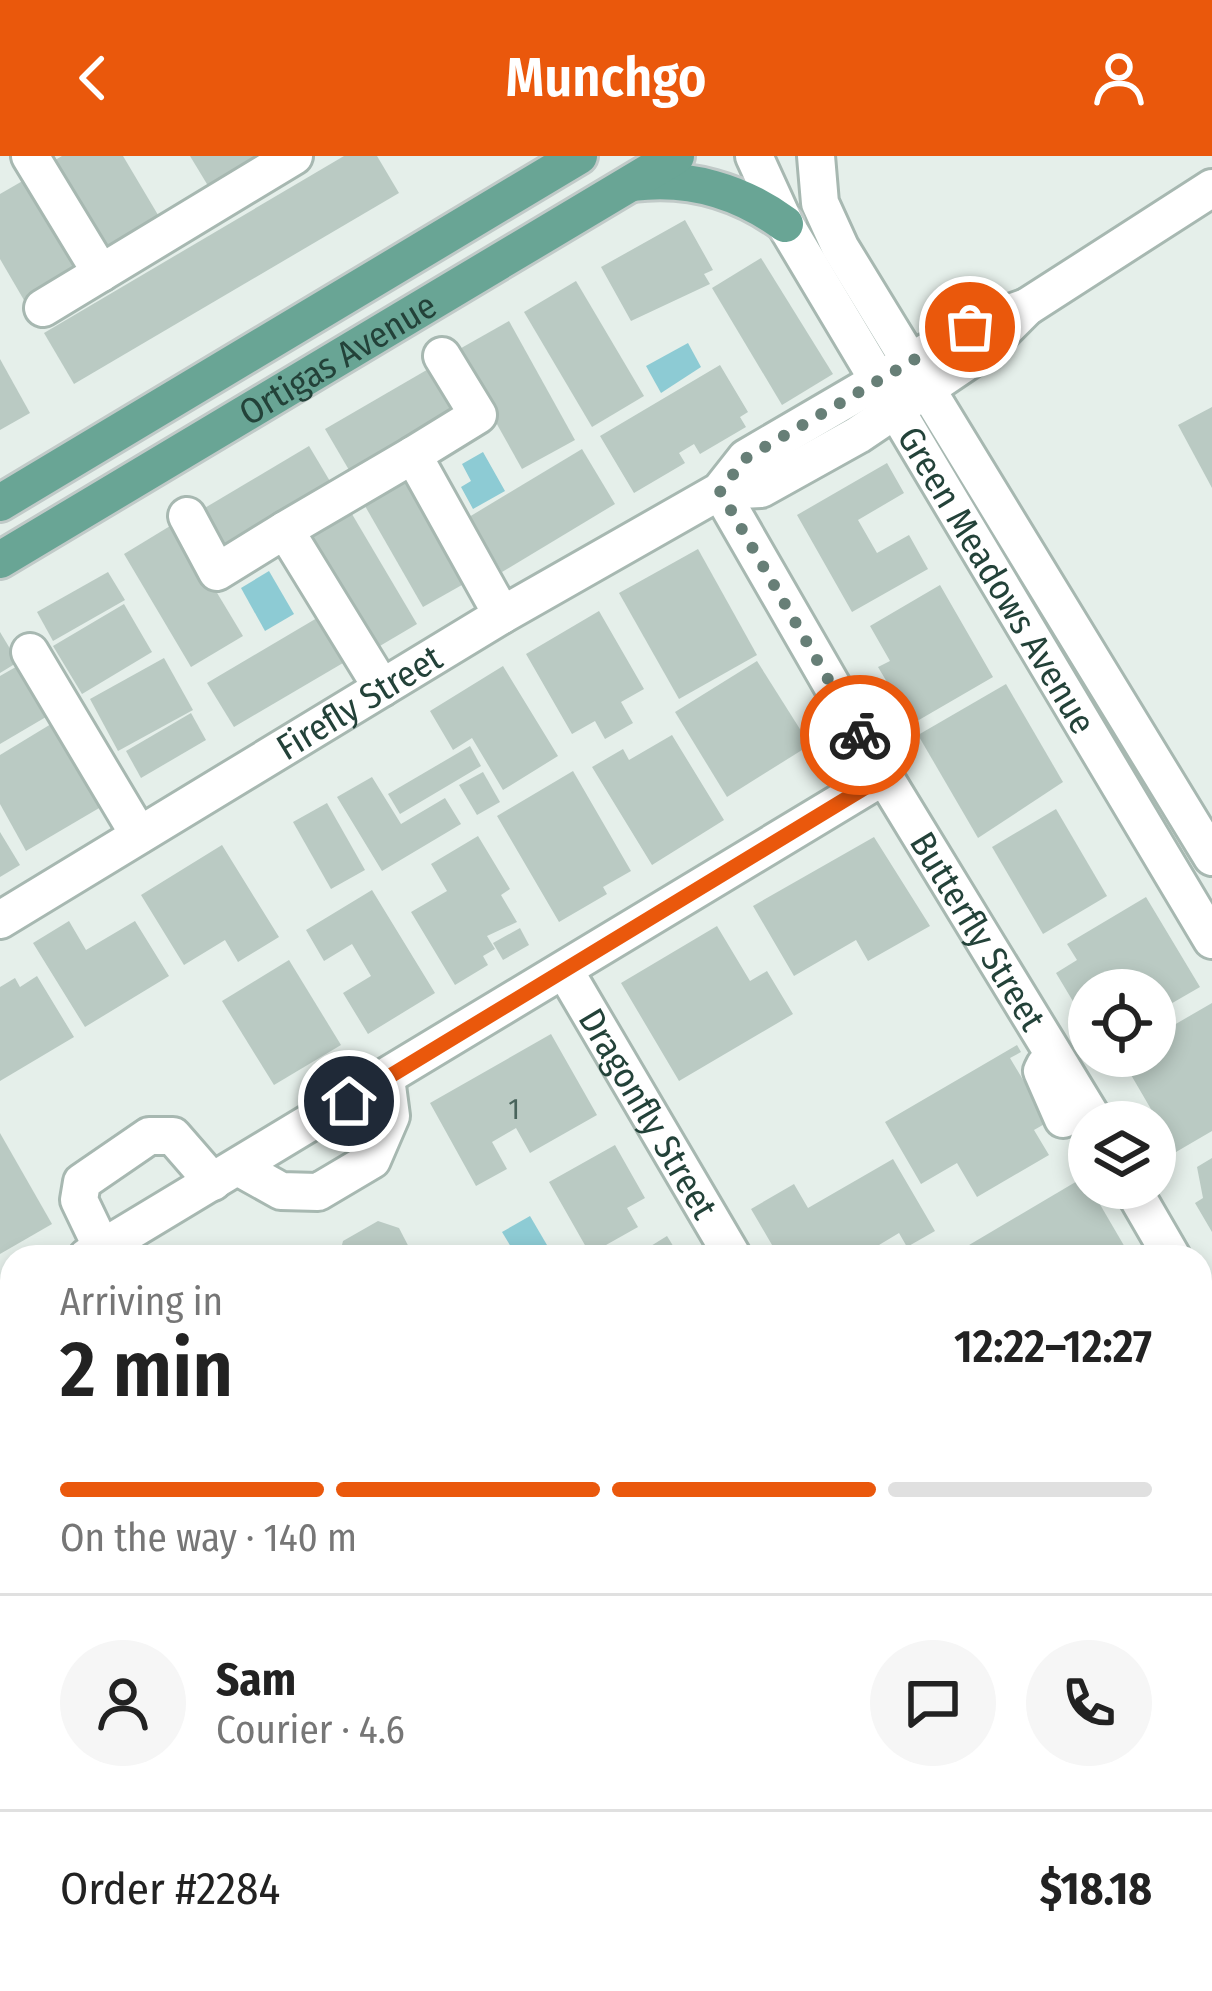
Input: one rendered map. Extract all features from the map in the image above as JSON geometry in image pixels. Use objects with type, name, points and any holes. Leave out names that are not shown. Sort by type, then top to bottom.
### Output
[{"type":"main road","name":"Ortigas Avenue","points":[[0,503],[579,156]]},
{"type":"main road","name":"Ortigas Avenue","points":[[0,560],[676,156]]},
{"type":"main road","points":[[630,184],[665,181],[718,189],[785,224]]},
{"type":"street","points":[[30,156],[101,273]]},
{"type":"street","name":"Green Meadows Avenue","points":[[754,156],[785,224],[1053,599],[1212,857]]},
{"type":"street","name":"Green Meadows Avenue","points":[[816,156],[817,185],[829,226],[1018,619],[1212,940]]},
{"type":"street","points":[[43,308],[291,157]]},
{"type":"street","name":"Firefly Street","points":[[0,920],[502,615],[720,491],[761,489],[904,387],[970,327],[1028,307],[1212,188]]},
{"type":"street","points":[[187,516],[217,572],[478,415],[442,356]]},
{"type":"street","points":[[413,455],[502,615]]},
{"type":"street","name":"Butterfly Street","points":[[720,491],[884,776],[1056,1054],[1072,1101]]},
{"type":"street","points":[[285,530],[382,688]]},
{"type":"street","points":[[1018,619],[1053,599]]},
{"type":"street","points":[[30,652],[139,835]]},
{"type":"street","points":[[108,1245],[884,776]]},
{"type":"street","name":"Dragonfly Street","points":[[565,971],[726,1245]]},
{"type":"street","points":[[93,1245],[79,1200],[82,1182],[149,1136],[173,1136],[225,1175],[281,1191],[318,1192],[372,1160],[391,1116],[386,1078]]},
{"type":"street","points":[[1144,1209],[1165,1245]]},
{"type":"water","points":[[688,343],[701,367],[661,393],[646,366]]},
{"type":"water","points":[[483,452],[505,491],[473,509],[461,487],[471,481],[462,464]]},
{"type":"water","points":[[269,571],[294,614],[265,631],[241,588]]},
{"type":"water","points":[[530,1216],[547,1245],[510,1245],[502,1232]]},
{"type":"building","points":[[62,156],[123,156],[164,225],[107,258],[50,163]]},
{"type":"building","points":[[190,156],[265,156],[213,194]]},
{"type":"building","points":[[344,156],[377,156],[399,193],[74,384],[44,333]]},
{"type":"building","points":[[26,179],[83,274],[28,307],[0,259],[0,194]]},
{"type":"building","points":[[685,220],[713,270],[704,274],[710,284],[631,321],[601,267]]},
{"type":"building","points":[[761,258],[833,374],[782,405],[712,288]]},
{"type":"building","points":[[576,281],[644,396],[592,427],[524,312]]},
{"type":"building","points":[[509,321],[575,440],[522,469],[456,351]]},
{"type":"building","points":[[0,359],[30,413],[0,430]]},
{"type":"building","points":[[437,364],[467,417],[356,482],[325,429]]},
{"type":"building","points":[[720,365],[748,412],[740,417],[746,427],[700,454],[694,444],[679,453],[685,463],[634,493],[600,436]]},
{"type":"building","points":[[1212,407],[1212,488],[1178,425]]},
{"type":"building","points":[[309,446],[337,493],[226,558],[198,512]]},
{"type":"building","points":[[582,449],[615,504],[502,572],[469,517]]},
{"type":"building","points":[[887,463],[904,493],[858,520],[877,553],[909,535],[928,569],[852,612],[797,515]]},
{"type":"building","points":[[414,468],[476,577],[423,607],[361,499]]},
{"type":"building","points":[[349,509],[417,624],[368,653],[300,538]]},
{"type":"building","points":[[175,523],[243,636],[191,667],[124,554]]},
{"type":"building","points":[[698,549],[757,655],[679,699],[619,593]]},
{"type":"building","points":[[108,572],[125,600],[53,641],[37,612]]},
{"type":"building","points":[[940,585],[993,677],[912,724],[878,667],[890,661],[870,626]]},
{"type":"building","points":[[124,604],[152,652],[82,694],[53,646]]},
{"type":"building","points":[[599,611],[644,689],[621,702],[633,723],[605,739],[595,721],[572,734],[526,654]]},
{"type":"building","points":[[317,618],[343,663],[234,727],[207,683]]},
{"type":"building","points":[[0,632],[18,662],[0,673]]},
{"type":"building","points":[[164,658],[193,710],[118,751],[90,699]]},
{"type":"building","points":[[757,661],[810,745],[727,797],[675,712]]},
{"type":"building","points":[[21,664],[51,714],[0,744],[0,676]]},
{"type":"building","points":[[503,666],[558,756],[503,790],[472,738],[453,750],[430,711]]},
{"type":"building","points":[[1006,684],[1063,782],[978,838],[918,735]]},
{"type":"building","points":[[191,713],[206,740],[141,778],[126,751]]},
{"type":"building","points":[[56,721],[106,804],[26,851],[0,804],[0,755]]},
{"type":"building","points":[[672,735],[724,820],[652,865],[592,767],[623,749],[629,760]]},
{"type":"building","points":[[470,746],[481,766],[400,814],[388,794]]},
{"type":"building","points":[[573,771],[631,871],[603,887],[607,894],[559,922],[497,816]]},
{"type":"building","points":[[483,772],[500,802],[477,815],[459,785]]},
{"type":"building","points":[[372,777],[401,824],[445,798],[461,824],[382,871],[337,797]]},
{"type":"building","points":[[327,803],[365,870],[331,889],[293,822]]},
{"type":"building","points":[[1056,809],[1107,896],[1043,934],[992,847]]},
{"type":"building","points":[[0,832],[20,865],[0,877]]},
{"type":"building","points":[[478,836],[510,889],[501,895],[517,922],[487,936],[495,949],[483,956],[488,965],[455,985],[411,912],[447,891],[431,864]]},
{"type":"building","points":[[874,837],[930,926],[868,961],[856,940],[794,976],[753,906]]},
{"type":"building","points":[[222,845],[279,937],[238,962],[225,940],[184,965],[141,895]]},
{"type":"building","points":[[372,890],[435,993],[368,1034],[343,993],[371,976],[352,944],[324,961],[306,930]]},
{"type":"building","points":[[1146,897],[1200,987],[1176,1001],[1176,969],[1068,969],[1068,993],[1056,973],[1077,960],[1067,944]]},
{"type":"building","points":[[69,921],[86,950],[135,921],[169,976],[85,1027],[33,943]]},
{"type":"building","points":[[717,926],[750,981],[767,971],[793,1014],[679,1081],[621,983]]},
{"type":"building","points":[[520,928],[529,945],[503,960],[493,943]]},
{"type":"building","points":[[289,960],[341,1045],[274,1085],[222,1001]]},
{"type":"building","points":[[37,976],[74,1037],[0,1081],[0,987],[15,978],[20,987]]},
{"type":"building","points":[[1212,1003],[1212,1131],[1176,1152],[1176,1101],[1146,1101],[1132,1077],[1176,1077],[1176,1024]]},
{"type":"building","points":[[551,1034],[597,1115],[530,1153],[516,1128],[492,1142],[507,1169],[476,1186],[430,1103]]},
{"type":"building","points":[[1017,1045],[1021,1052],[1010,1058],[1048,1122],[1034,1130],[1049,1155],[977,1197],[957,1163],[921,1184],[885,1122]]},
{"type":"building","points":[[0,1133],[52,1224],[16,1245],[0,1245]]},
{"type":"building","points":[[615,1145],[645,1198],[627,1208],[638,1227],[606,1245],[585,1245],[549,1182]]},
{"type":"building","points":[[1212,1158],[1212,1232],[1195,1203],[1203,1198],[1197,1167]]},
{"type":"building","points":[[893,1159],[935,1231],[910,1245],[899,1233],[879,1245],[772,1245],[751,1209],[794,1184],[808,1208]]},
{"type":"building","points":[[1068,1186],[1068,1209],[1103,1209],[1124,1245],[969,1245]]},
{"type":"building","points":[[378,1221],[399,1228],[408,1245],[342,1245]]},
{"type":"building","points":[[667,1236],[673,1245],[652,1245]]},
{"type":"way so far","points":[[860,735],[720,491],[746,458],[882,383],[970,327]]},
{"type":"route","points":[[349,1101],[884,776],[860,735]]}]
